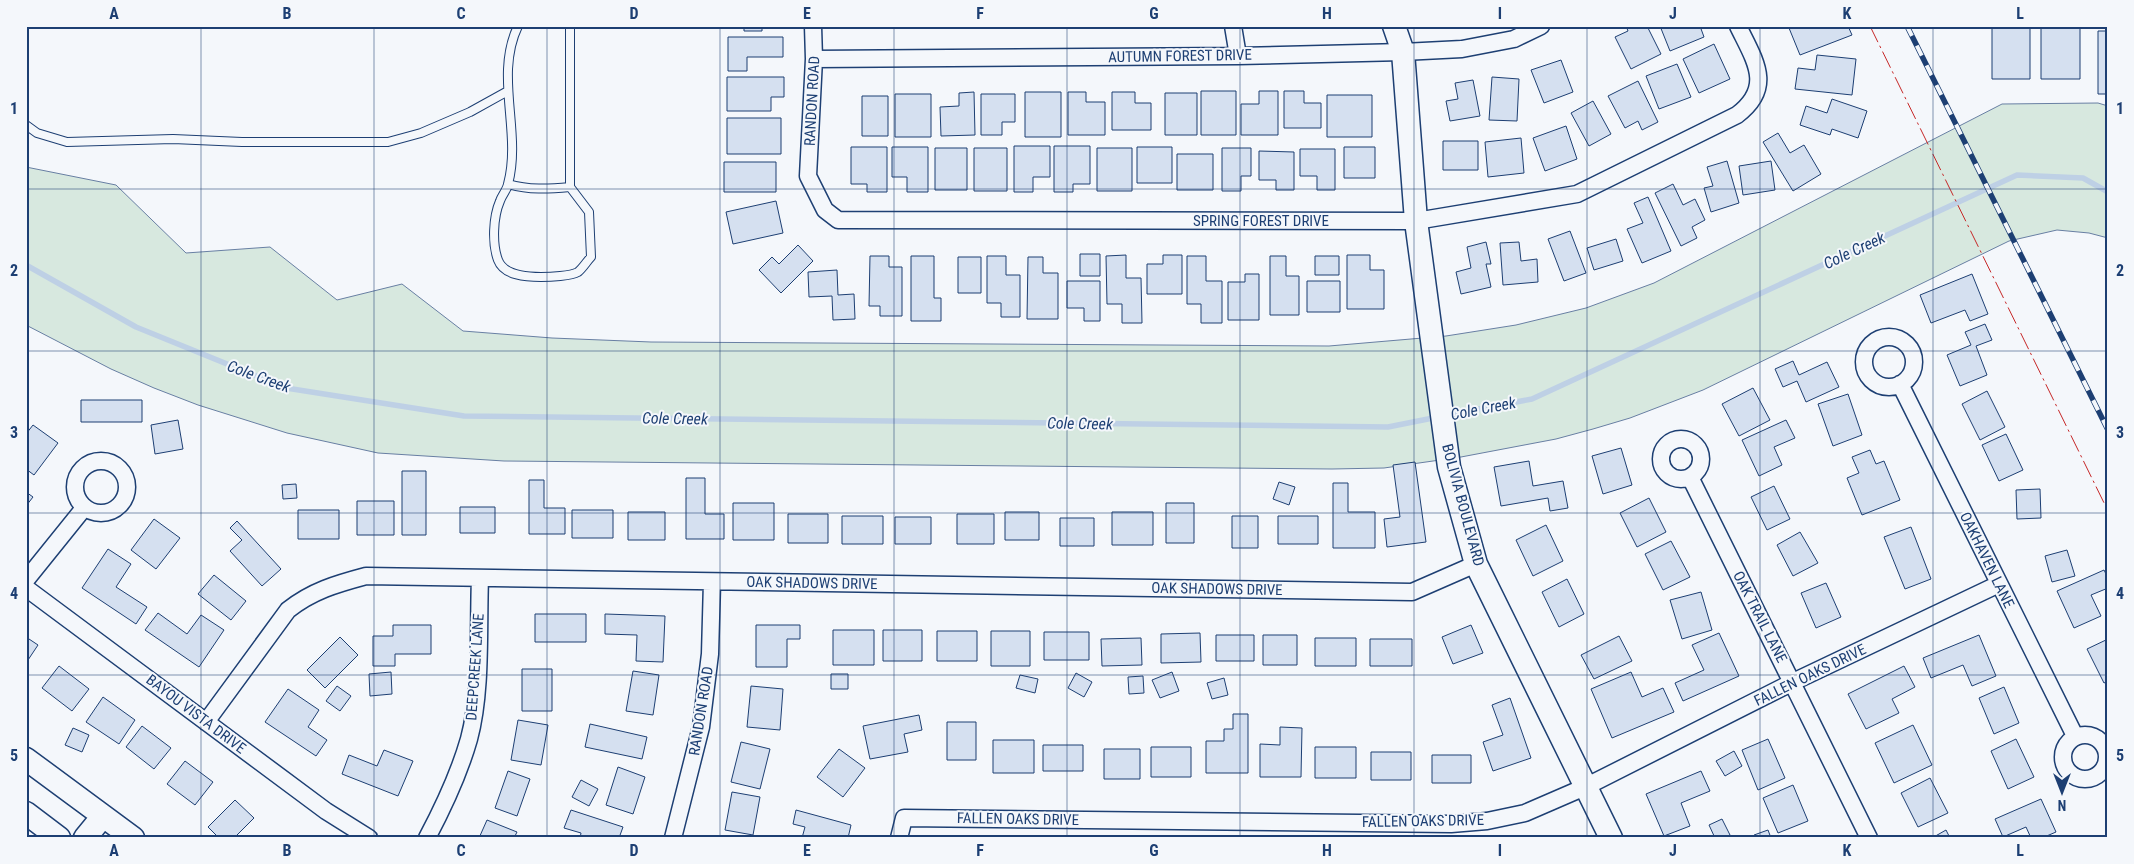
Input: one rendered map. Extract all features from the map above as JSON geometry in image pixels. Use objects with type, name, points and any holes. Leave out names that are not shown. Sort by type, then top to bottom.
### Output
[{"type":"street","name":"RANDON ROAD","points":[[808,176],[814,59],[813,26]]},
{"type":"street","points":[[1233,26],[1238,56]]},
{"type":"street","name":"BOLIVIA BOULEVARD","points":[[1394,26],[1403,52],[1416,221],[1449,467],[1476,564],[1611,838]]},
{"type":"street","name":"AUTUMN FOREST DRIVE","points":[[814,59],[1238,56],[1403,52],[1462,49],[1514,39],[1541,26]]},
{"type":"street","name":"SPRING FOREST DRIVE","points":[[808,176],[825,210],[838,220],[1416,221],[1577,194],[1737,115],[1751,105],[1758,89],[1757,67],[1738,26]]},
{"type":"street","name":"OAKHAVEN LANE","points":[[1900,384],[2075,736]]},
{"type":"street","name":"OAK TRAIL LANE","points":[[1690,477],[1869,838]]},
{"type":"street","points":[[26,580],[84,508]]},
{"type":"street","name":"OAK SHADOWS DRIVE","points":[[206,722],[288,610],[304,597],[335,584],[366,576],[1412,592],[1476,564]]},
{"type":"street","name":"DEEPCREEK LANE","points":[[427,838],[458,774],[469,737],[476,696],[480,578]]},
{"type":"street","name":"RANDON ROAD","points":[[673,838],[700,727],[710,654],[712,582]]},
{"type":"street","name":"FALLEN OAKS DRIVE","points":[[899,838],[904,818],[1451,824],[1487,821],[1525,813],[1585,787],[1793,682],[1999,584]]},
{"type":"street","name":"BAYOU VISTA DRIVE","points":[[26,588],[326,811],[369,838]]},
{"type":"street","points":[[26,759],[133,838]]},
{"type":"street","points":[[26,813],[60,838]]},
{"type":"street","points":[[85,838],[103,816]]},
{"type":"lane","points":[[518,26],[509,57],[508,91],[512,148],[508,184],[499,203],[494,246],[499,263],[511,274],[531,277],[553,277],[578,272],[590,257],[589,212],[570,186],[570,26]]},
{"type":"lane","points":[[26,125],[38,133],[67,142],[173,139],[242,142],[388,142],[430,129],[470,112],[508,91]]},
{"type":"lane","points":[[508,184],[541,190],[570,186]]},
{"type":"shaded area","points":[[2098,103],[2108,106],[2108,238],[2089,233],[2057,230],[2009,241],[1703,390],[1630,418],[1556,439],[1461,457],[1384,468],[504,461],[378,453],[287,433],[198,405],[111,369],[26,325],[26,167],[116,185],[186,253],[270,247],[337,300],[402,284],[463,331],[552,338],[651,342],[1329,346],[1446,336],[1516,325],[1586,308],[1654,283],[2002,104]]},
{"type":"building","points":[[744,26],[762,26],[762,31],[744,31]]},
{"type":"building","points":[[936,26],[972,26],[972,28],[936,28]]},
{"type":"building","points":[[1199,26],[1199,27],[1151,27]]},
{"type":"building","points":[[1626,26],[1647,26],[1661,54],[1631,69],[1615,37],[1628,31]]},
{"type":"building","points":[[1660,26],[1700,26],[1704,37],[1670,51]]},
{"type":"building","points":[[1793,26],[1848,26],[1852,35],[1800,55],[1789,28]]},
{"type":"building","points":[[1992,26],[2030,26],[2030,79],[1992,79]]},
{"type":"building","points":[[2041,26],[2080,26],[2080,79],[2041,79]]},
{"type":"building","points":[[2098,31],[2108,31],[2108,94],[2098,94]]},
{"type":"building","points":[[728,37],[783,37],[783,57],[747,57],[747,71],[728,71]]},
{"type":"building","points":[[1714,44],[1730,79],[1699,93],[1683,59]]},
{"type":"building","points":[[1817,55],[1856,59],[1852,95],[1795,89],[1798,68],[1815,70]]},
{"type":"building","points":[[1561,60],[1573,92],[1544,103],[1531,70]]},
{"type":"building","points":[[1677,64],[1691,97],[1659,109],[1646,76]]},
{"type":"building","points":[[727,77],[784,77],[784,97],[771,97],[771,111],[727,111]]},
{"type":"building","points":[[1492,77],[1519,79],[1517,121],[1489,120]]},
{"type":"building","points":[[1473,80],[1480,116],[1450,121],[1446,101],[1458,99],[1455,83]]},
{"type":"building","points":[[1638,81],[1658,122],[1642,130],[1638,121],[1625,128],[1608,96]]},
{"type":"building","points":[[1201,91],[1236,91],[1236,135],[1201,135]]},
{"type":"building","points":[[1259,91],[1278,91],[1278,135],[1241,135],[1241,104],[1259,104]]},
{"type":"building","points":[[1284,91],[1304,91],[1304,103],[1321,103],[1321,128],[1284,128]]},
{"type":"building","points":[[974,92],[975,135],[941,136],[940,107],[959,106],[959,93]]},
{"type":"building","points":[[1025,92],[1061,92],[1061,137],[1025,137]]},
{"type":"building","points":[[1068,92],[1086,92],[1086,102],[1105,102],[1105,135],[1068,135]]},
{"type":"building","points":[[1112,92],[1135,92],[1135,103],[1151,103],[1151,130],[1112,130]]},
{"type":"building","points":[[1165,93],[1197,93],[1197,135],[1165,135]]},
{"type":"building","points":[[895,94],[931,94],[931,137],[895,137]]},
{"type":"building","points":[[981,94],[1015,94],[1015,122],[1002,122],[1002,135],[981,135]]},
{"type":"building","points":[[1327,95],[1372,95],[1372,137],[1327,137]]},
{"type":"building","points":[[862,96],[888,96],[888,136],[862,136]]},
{"type":"building","points":[[1832,99],[1867,111],[1858,138],[1832,129],[1830,135],[1800,125],[1806,106],[1827,113]]},
{"type":"building","points":[[1593,101],[1611,134],[1589,146],[1571,113]]},
{"type":"building","points":[[727,118],[781,118],[781,154],[727,154]]},
{"type":"building","points":[[1566,126],[1577,159],[1545,171],[1533,138]]},
{"type":"building","points":[[1778,133],[1790,153],[1804,145],[1821,174],[1793,191],[1763,142]]},
{"type":"building","points":[[1521,138],[1524,173],[1488,177],[1485,142]]},
{"type":"building","points":[[1443,141],[1478,141],[1478,170],[1443,170]]},
{"type":"building","points":[[1014,146],[1050,146],[1050,177],[1033,177],[1033,192],[1014,192]]},
{"type":"building","points":[[1054,146],[1090,146],[1090,184],[1073,184],[1073,192],[1054,192]]},
{"type":"building","points":[[851,147],[887,147],[887,192],[867,192],[867,184],[851,184]]},
{"type":"building","points":[[892,147],[928,147],[928,192],[907,192],[907,177],[892,177]]},
{"type":"building","points":[[1137,147],[1172,147],[1172,183],[1137,183]]},
{"type":"building","points":[[1344,147],[1375,147],[1375,178],[1344,178]]},
{"type":"building","points":[[935,148],[967,148],[967,190],[935,190]]},
{"type":"building","points":[[974,148],[1007,148],[1007,191],[974,191]]},
{"type":"building","points":[[1097,148],[1132,148],[1132,191],[1097,191]]},
{"type":"building","points":[[1222,148],[1251,148],[1251,176],[1241,176],[1241,191],[1222,191]]},
{"type":"building","points":[[1300,149],[1335,149],[1335,190],[1317,190],[1317,176],[1300,176]]},
{"type":"building","points":[[1259,151],[1294,152],[1294,190],[1276,190],[1276,180],[1259,180]]},
{"type":"building","points":[[1177,154],[1213,154],[1213,190],[1177,190]]},
{"type":"building","points":[[1727,161],[1739,203],[1711,212],[1704,188],[1713,186],[1707,167]]},
{"type":"building","points":[[1771,161],[1775,190],[1743,195],[1739,166]]},
{"type":"building","points":[[724,162],[776,162],[776,192],[724,192]]},
{"type":"building","points":[[1673,184],[1683,205],[1695,199],[1705,220],[1692,227],[1697,238],[1681,246],[1655,193]]},
{"type":"building","points":[[1648,197],[1671,251],[1642,263],[1627,229],[1643,223],[1634,203]]},
{"type":"building","points":[[776,201],[783,233],[733,244],[726,212]]},
{"type":"building","points":[[1570,231],[1586,273],[1564,281],[1548,239]]},
{"type":"building","points":[[1616,239],[1623,261],[1594,270],[1587,248]]},
{"type":"building","points":[[1486,242],[1491,264],[1486,264],[1491,287],[1461,294],[1456,272],[1471,268],[1467,247]]},
{"type":"building","points":[[1519,242],[1521,261],[1537,259],[1538,282],[1503,285],[1500,243]]},
{"type":"building","points":[[798,245],[813,261],[781,293],[759,270],[772,257],[779,264]]},
{"type":"building","points":[[1080,254],[1100,254],[1100,276],[1080,276]]},
{"type":"building","points":[[1126,255],[1126,278],[1141,278],[1142,323],[1122,323],[1122,304],[1107,304],[1106,256]]},
{"type":"building","points":[[1163,255],[1182,255],[1182,294],[1147,294],[1147,264],[1163,264]]},
{"type":"building","points":[[1347,255],[1370,255],[1370,270],[1384,270],[1384,309],[1347,309]]},
{"type":"building","points":[[870,256],[889,256],[889,267],[902,267],[902,316],[880,316],[880,306],[869,306]]},
{"type":"building","points":[[911,256],[934,256],[934,298],[941,298],[941,321],[911,321]]},
{"type":"building","points":[[987,256],[1006,256],[1006,275],[1020,275],[1020,317],[1001,317],[1001,303],[987,303]]},
{"type":"building","points":[[1187,256],[1206,256],[1206,281],[1222,281],[1222,323],[1201,323],[1201,304],[1187,304]]},
{"type":"building","points":[[1270,256],[1286,256],[1286,276],[1299,276],[1299,315],[1270,315]]},
{"type":"building","points":[[1315,256],[1339,256],[1339,275],[1315,275]]},
{"type":"building","points":[[958,257],[981,257],[981,293],[958,293]]},
{"type":"building","points":[[1028,257],[1043,257],[1043,273],[1058,273],[1058,319],[1027,319]]},
{"type":"building","points":[[837,270],[838,295],[854,294],[855,319],[833,320],[832,296],[809,297],[808,272]]},
{"type":"building","points":[[1245,274],[1259,274],[1259,320],[1228,320],[1228,282],[1245,282]]},
{"type":"building","points":[[1972,274],[1988,314],[1970,321],[1965,310],[1931,323],[1920,295]]},
{"type":"building","points":[[1067,281],[1100,281],[1100,321],[1084,321],[1084,308],[1067,308]]},
{"type":"building","points":[[1307,281],[1340,281],[1340,312],[1307,312]]},
{"type":"building","points":[[1985,324],[1992,340],[1976,346],[1987,375],[1960,386],[1947,355],[1971,345],[1965,332]]},
{"type":"building","points":[[1793,361],[1799,375],[1827,362],[1839,387],[1806,402],[1797,381],[1783,387],[1775,369]]},
{"type":"building","points":[[1753,388],[1770,420],[1739,436],[1722,404]]},
{"type":"building","points":[[1987,391],[2005,427],[1980,440],[1962,404]]},
{"type":"building","points":[[1848,394],[1862,435],[1833,446],[1818,404]]},
{"type":"building","points":[[81,400],[142,400],[142,422],[81,422]]},
{"type":"building","points":[[178,420],[183,449],[155,454],[151,425]]},
{"type":"building","points":[[1786,420],[1795,438],[1774,447],[1782,465],[1759,476],[1742,440]]},
{"type":"building","points":[[33,425],[58,443],[34,475],[26,469],[26,434]]},
{"type":"building","points":[[2006,434],[2023,470],[1999,481],[1982,445]]},
{"type":"building","points":[[1621,448],[1632,485],[1603,494],[1592,456]]},
{"type":"building","points":[[1870,450],[1876,464],[1884,461],[1900,500],[1862,515],[1847,478],[1859,473],[1852,457]]},
{"type":"building","points":[[1529,461],[1533,486],[1563,481],[1568,508],[1550,511],[1548,498],[1501,506],[1494,467]]},
{"type":"building","points":[[1415,462],[1426,542],[1387,547],[1384,519],[1400,517],[1393,465]]},
{"type":"building","points":[[402,471],[426,471],[426,535],[402,535]]},
{"type":"building","points":[[686,478],[705,478],[705,514],[724,514],[724,539],[686,539]]},
{"type":"building","points":[[529,480],[544,480],[544,508],[565,508],[565,534],[529,534]]},
{"type":"building","points":[[1279,482],[1295,487],[1289,505],[1273,499]]},
{"type":"building","points":[[1333,483],[1348,483],[1348,512],[1375,512],[1375,548],[1333,548]]},
{"type":"building","points":[[296,484],[297,498],[283,499],[282,485]]},
{"type":"building","points":[[1774,486],[1790,519],[1767,530],[1751,497]]},
{"type":"building","points":[[2040,489],[2041,518],[2017,519],[2016,490]]},
{"type":"building","points":[[26,492],[33,497],[26,506]]},
{"type":"building","points":[[1649,498],[1666,532],[1637,547],[1620,513]]},
{"type":"building","points":[[357,501],[394,501],[394,535],[357,535]]},
{"type":"building","points":[[733,503],[774,503],[774,540],[733,540]]},
{"type":"building","points":[[1166,503],[1194,503],[1194,543],[1166,543]]},
{"type":"building","points":[[460,507],[495,507],[495,533],[460,533]]},
{"type":"building","points":[[298,510],[339,510],[339,539],[298,539]]},
{"type":"building","points":[[572,510],[613,510],[613,538],[572,538]]},
{"type":"building","points":[[628,512],[665,512],[665,540],[628,540]]},
{"type":"building","points":[[1005,512],[1039,512],[1039,540],[1005,540]]},
{"type":"building","points":[[1112,512],[1153,512],[1153,545],[1112,545]]},
{"type":"building","points":[[788,514],[828,514],[828,543],[788,543]]},
{"type":"building","points":[[957,514],[994,514],[994,544],[957,544]]},
{"type":"building","points":[[842,516],[883,516],[883,544],[842,544]]},
{"type":"building","points":[[1232,516],[1258,516],[1258,548],[1232,548]]},
{"type":"building","points":[[1278,516],[1318,516],[1318,544],[1278,544]]},
{"type":"building","points":[[895,517],[931,517],[931,544],[895,544]]},
{"type":"building","points":[[1060,518],[1094,518],[1094,546],[1060,546]]},
{"type":"building","points":[[154,519],[180,538],[156,569],[131,550]]},
{"type":"building","points":[[237,521],[281,569],[262,586],[230,551],[242,540],[230,528]]},
{"type":"building","points":[[1546,525],[1563,561],[1533,576],[1516,540]]},
{"type":"building","points":[[1911,527],[1931,579],[1905,589],[1884,537]]},
{"type":"building","points":[[1800,532],[1818,563],[1793,576],[1777,545]]},
{"type":"building","points":[[1671,541],[1690,577],[1663,590],[1645,554]]},
{"type":"building","points":[[108,549],[131,564],[116,587],[147,607],[136,624],[82,588]]},
{"type":"building","points":[[2067,550],[2075,576],[2052,582],[2045,556]]},
{"type":"building","points":[[2104,570],[2108,578],[2108,588],[2091,595],[2101,616],[2074,628],[2057,591]]},
{"type":"building","points":[[214,575],[246,601],[231,620],[198,594]]},
{"type":"building","points":[[1567,579],[1584,614],[1559,627],[1542,592]]},
{"type":"building","points":[[1826,583],[1841,617],[1816,628],[1801,593]]},
{"type":"building","points":[[1701,592],[1712,630],[1682,639],[1670,600]]},
{"type":"building","points":[[158,613],[187,634],[201,615],[224,630],[199,667],[145,630]]},
{"type":"building","points":[[535,614],[586,614],[586,642],[535,642]]},
{"type":"building","points":[[605,614],[665,616],[663,662],[636,661],[637,635],[605,634]]},
{"type":"building","points":[[393,625],[431,625],[431,654],[395,654],[395,666],[373,666],[373,636],[393,636]]},
{"type":"building","points":[[756,625],[800,625],[800,639],[787,639],[787,667],[756,667]]},
{"type":"building","points":[[1471,625],[1483,653],[1453,664],[1442,637]]},
{"type":"building","points":[[833,630],[874,630],[874,665],[833,665]]},
{"type":"building","points":[[883,630],[922,630],[922,661],[883,661]]},
{"type":"building","points":[[937,631],[977,631],[977,661],[937,661]]},
{"type":"building","points":[[991,631],[1030,631],[1030,666],[991,666]]},
{"type":"building","points":[[1044,632],[1089,632],[1089,660],[1044,660]]},
{"type":"building","points":[[1200,633],[1201,662],[1161,663],[1161,634]]},
{"type":"building","points":[[1719,633],[1739,676],[1683,701],[1675,683],[1704,670],[1692,645]]},
{"type":"building","points":[[1216,635],[1254,635],[1254,661],[1216,661]]},
{"type":"building","points":[[1263,635],[1297,635],[1297,665],[1263,665]]},
{"type":"building","points":[[1979,635],[1996,676],[1972,686],[1963,665],[1931,678],[1923,658]]},
{"type":"building","points":[[1619,636],[1632,661],[1594,679],[1581,655]]},
{"type":"building","points":[[26,637],[38,645],[26,663]]},
{"type":"building","points":[[340,637],[358,655],[325,688],[307,670]]},
{"type":"building","points":[[1141,638],[1142,665],[1102,666],[1101,639]]},
{"type":"building","points":[[1315,638],[1356,638],[1356,666],[1315,666]]},
{"type":"building","points":[[1370,639],[1412,639],[1412,666],[1370,666]]},
{"type":"building","points":[[2108,639],[2108,681],[2104,683],[2087,649]]},
{"type":"building","points":[[59,666],[89,689],[72,711],[42,688]]},
{"type":"building","points":[[1904,666],[1915,687],[1892,699],[1899,713],[1866,729],[1848,694]]},
{"type":"building","points":[[522,669],[552,669],[552,711],[522,711]]},
{"type":"building","points":[[633,671],[659,675],[653,715],[626,711]]},
{"type":"building","points":[[391,672],[392,694],[370,696],[369,674]]},
{"type":"building","points":[[1172,672],[1179,691],[1160,698],[1152,680]]},
{"type":"building","points":[[1631,672],[1642,697],[1663,688],[1674,712],[1612,738],[1591,689]]},
{"type":"building","points":[[1076,673],[1092,682],[1084,697],[1068,688]]},
{"type":"building","points":[[831,674],[848,674],[848,689],[831,689]]},
{"type":"building","points":[[1020,675],[1038,679],[1035,693],[1016,688]]},
{"type":"building","points":[[1143,676],[1144,693],[1129,694],[1128,677]]},
{"type":"building","points":[[1224,678],[1228,695],[1212,699],[1207,683]]},
{"type":"building","points":[[337,686],[351,696],[340,711],[326,701]]},
{"type":"building","points":[[751,686],[783,689],[780,730],[747,727]]},
{"type":"building","points":[[2004,687],[2019,723],[1994,734],[1979,698]]},
{"type":"building","points":[[288,689],[319,710],[308,727],[327,740],[316,756],[265,722]]},
{"type":"building","points":[[103,697],[135,720],[119,744],[86,722]]},
{"type":"building","points":[[1510,698],[1531,758],[1493,771],[1483,742],[1503,735],[1492,705]]},
{"type":"building","points":[[1233,714],[1248,714],[1248,773],[1206,773],[1206,741],[1224,741],[1224,729],[1233,729]]},
{"type":"building","points":[[919,715],[922,730],[904,734],[908,752],[870,759],[863,726]]},
{"type":"building","points":[[518,720],[548,725],[541,765],[511,760]]},
{"type":"building","points":[[947,722],[976,722],[976,760],[947,760]]},
{"type":"building","points":[[590,724],[647,737],[642,759],[585,747]]},
{"type":"building","points":[[1913,725],[1932,765],[1894,783],[1875,743]]},
{"type":"building","points":[[142,726],[171,748],[154,769],[126,747]]},
{"type":"building","points":[[1280,727],[1302,728],[1301,777],[1260,777],[1260,744],[1280,745]]},
{"type":"building","points":[[73,728],[89,735],[82,752],[65,745]]},
{"type":"building","points":[[1768,739],[1785,778],[1758,790],[1742,750]]},
{"type":"building","points":[[2016,739],[2034,777],[2008,789],[1991,751]]},
{"type":"building","points":[[993,740],[1034,740],[1034,773],[993,773]]},
{"type":"building","points":[[741,742],[770,749],[760,789],[731,782]]},
{"type":"building","points":[[1043,745],[1083,745],[1083,771],[1043,771]]},
{"type":"building","points":[[1151,747],[1191,747],[1191,777],[1151,777]]},
{"type":"building","points":[[1315,747],[1356,747],[1356,778],[1315,778]]},
{"type":"building","points":[[839,749],[865,768],[843,797],[817,777]]},
{"type":"building","points":[[1104,749],[1140,749],[1140,779],[1104,779]]},
{"type":"building","points":[[384,750],[413,761],[398,796],[342,774],[349,755],[377,766]]},
{"type":"building","points":[[1734,751],[1742,766],[1725,776],[1716,761]]},
{"type":"building","points":[[1371,752],[1411,752],[1411,780],[1371,780]]},
{"type":"building","points":[[1432,755],[1471,755],[1471,783],[1432,783]]},
{"type":"building","points":[[185,761],[213,782],[195,805],[167,784]]},
{"type":"building","points":[[618,767],[645,777],[633,814],[606,805]]},
{"type":"building","points":[[508,771],[530,779],[517,816],[495,808]]},
{"type":"building","points":[[1701,771],[1710,791],[1681,803],[1690,826],[1664,836],[1646,794]]},
{"type":"building","points":[[1930,778],[1948,813],[1918,827],[1901,793]]},
{"type":"building","points":[[581,780],[598,789],[589,806],[572,797]]},
{"type":"building","points":[[1793,785],[1808,821],[1778,833],[1763,798]]},
{"type":"building","points":[[732,792],[760,797],[753,835],[725,830]]},
{"type":"building","points":[[2041,799],[2056,832],[2042,838],[2031,838],[2026,827],[2003,837],[1995,819]]},
{"type":"building","points":[[235,800],[254,818],[234,838],[219,838],[208,827]]},
{"type":"building","points":[[571,810],[623,827],[619,838],[580,838],[581,833],[564,828]]},
{"type":"building","points":[[796,810],[851,825],[848,838],[802,838],[805,827],[793,824]]},
{"type":"building","points":[[1722,819],[1730,835],[1724,838],[1715,838],[1709,825]]},
{"type":"building","points":[[487,820],[517,832],[514,838],[479,838]]},
{"type":"building","points":[[1768,830],[1771,838],[1755,838],[1754,835]]},
{"type":"building","points":[[1946,830],[1950,838],[1932,838]]},
{"type":"waterway","name":"Cole Creek","points":[[1447,415],[1532,399],[2017,175],[2083,178],[2108,192]]},
{"type":"waterway","name":"Cole Creek","points":[[26,265],[136,327],[286,388],[464,416],[1388,427],[1438,417]]},
{"type":"railway","points":[[1907,26],[2108,430]]},
{"type":"power","points":[[1870,26],[2108,511]]}]
